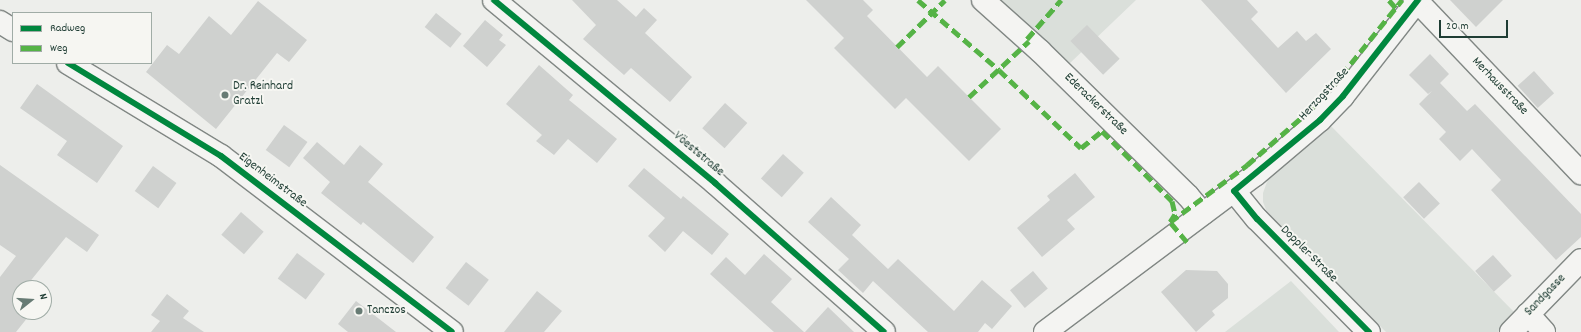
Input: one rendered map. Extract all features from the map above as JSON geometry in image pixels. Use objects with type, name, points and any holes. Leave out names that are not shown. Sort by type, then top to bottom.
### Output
[{"type":"street","name":"Vöeststraße","points":[[494,0],[715,183],[884,332]]},
{"type":"street","name":"Ederackerstraße","points":[[983,0],[1040,50],[1188,196],[1203,214]]},
{"type":"street","name":"Herzogstraße","points":[[1045,332],[1234,191],[1320,120],[1343,96],[1418,0]]},
{"type":"street","name":"Merhausstraße","points":[[1418,0],[1581,173]]},
{"type":"street","points":[[0,22],[12,29]]},
{"type":"street","name":"Eigenheimstraße","points":[[70,64],[221,156],[452,332]]},
{"type":"street","name":"Doppler Straße","points":[[1234,191],[1257,219],[1369,332]]},
{"type":"street","name":"Sandgasse","points":[[1511,332],[1581,260]]},
{"type":"street","points":[[1528,314],[1544,332]]},
{"type":"shaded area","points":[[1000,0],[1136,0],[1069,64]]},
{"type":"shaded area","points":[[1331,126],[1516,314],[1498,332],[1386,332],[1267,212],[1263,202],[1263,193],[1268,179]]},
{"type":"shaded area","points":[[1291,281],[1339,332],[1225,332]]},
{"type":"building","points":[[572,0],[617,0],[636,17],[644,8],[657,20],[645,33],[692,77],[670,102],[631,68],[624,75],[583,39],[596,25]]},
{"type":"building","points":[[806,0],[863,0],[873,10],[867,16],[927,77],[938,66],[1001,129],[969,161],[906,98],[895,109],[834,48],[844,38]]},
{"type":"building","points":[[1201,0],[1247,0],[1258,12],[1251,19],[1278,48],[1297,31],[1306,41],[1316,33],[1331,49],[1286,93]]},
{"type":"building","points":[[1450,0],[1503,0],[1476,27]]},
{"type":"building","points":[[258,1],[307,40],[289,62],[277,53],[216,129],[146,72],[167,45],[179,54],[209,16],[231,35]]},
{"type":"building","points":[[436,13],[462,34],[450,48],[425,27]]},
{"type":"building","points":[[485,20],[503,35],[499,40],[506,45],[487,67],[463,46]]},
{"type":"building","points":[[1087,25],[1120,59],[1103,75],[1070,41]]},
{"type":"building","points":[[1430,54],[1449,74],[1440,83],[1467,111],[1475,104],[1581,214],[1581,237],[1556,260],[1491,190],[1501,180],[1472,149],[1460,161],[1439,139],[1446,132],[1419,104],[1432,91],[1428,94],[1409,75]]},
{"type":"building","points":[[539,65],[573,95],[569,100],[617,139],[597,163],[568,139],[554,155],[536,141],[542,135],[506,104]]},
{"type":"building","points":[[1534,71],[1554,93],[1538,108],[1518,86]]},
{"type":"building","points":[[37,84],[123,146],[97,183],[57,155],[67,141],[20,108]]},
{"type":"building","points":[[725,103],[747,123],[725,148],[702,128]]},
{"type":"building","points":[[284,125],[307,142],[289,167],[266,150]]},
{"type":"building","points":[[317,142],[344,165],[360,145],[383,164],[368,182],[434,237],[413,263],[363,222],[361,225],[321,193],[330,182],[303,158]]},
{"type":"building","points":[[783,154],[804,173],[782,197],[761,179]]},
{"type":"building","points":[[0,165],[99,235],[87,252],[66,237],[31,280],[12,280],[12,320],[26,320],[16,332],[0,332],[0,277],[16,256],[0,245]]},
{"type":"building","points":[[153,166],[176,183],[158,208],[135,191]]},
{"type":"building","points":[[644,168],[681,199],[683,196],[729,234],[712,255],[683,231],[665,252],[648,236],[665,218],[628,186]]},
{"type":"building","points":[[1075,173],[1095,197],[1067,220],[1075,229],[1042,257],[1017,228],[1050,200],[1047,196]]},
{"type":"building","points":[[1419,182],[1440,204],[1424,219],[1403,197]]},
{"type":"building","points":[[831,197],[861,225],[852,235],[888,269],[898,259],[954,311],[982,280],[1012,306],[992,329],[985,323],[978,332],[928,332],[873,281],[863,293],[838,270],[849,259],[808,222]]},
{"type":"building","points":[[241,212],[264,232],[244,254],[221,235]]},
{"type":"building","points":[[297,253],[325,274],[306,300],[278,279]]},
{"type":"building","points":[[764,254],[792,279],[771,302],[804,332],[774,332],[710,274],[726,257],[745,275]]},
{"type":"building","points":[[1493,255],[1512,276],[1494,292],[1475,271]]},
{"type":"building","points":[[466,262],[489,280],[469,306],[446,288]]},
{"type":"building","points":[[1186,270],[1217,271],[1228,284],[1228,298],[1212,311],[1215,315],[1196,332],[1161,292]]},
{"type":"building","points":[[1033,271],[1048,289],[1025,308],[1010,290]]},
{"type":"building","points":[[537,291],[562,311],[544,332],[504,332]]},
{"type":"building","points":[[167,294],[189,311],[183,318],[204,332],[151,332],[160,321],[151,315]]},
{"type":"building","name":"Tanczos","points":[[356,301],[396,332],[348,332],[338,324]]},
{"type":"building","points":[[828,307],[854,332],[805,332]]},
{"type":"marked path","points":[[918,0],[999,70],[1081,148],[1102,131],[1172,201],[1175,214],[1170,222]]},
{"type":"marked path","points":[[897,47],[945,0]]},
{"type":"marked path","points":[[1027,39],[1061,0]]},
{"type":"marked path","points":[[1389,0],[1396,8]]},
{"type":"marked path","points":[[1187,242],[1170,222],[1247,165],[1310,110],[1332,87],[1402,0]]},
{"type":"marked path","points":[[969,97],[1029,41]]},
{"type":"cycle path","points":[[494,0],[715,183],[884,332]]},
{"type":"cycle path","points":[[1369,332],[1257,219],[1234,191],[1320,120],[1343,96],[1418,0]]},
{"type":"cycle path","points":[[70,64],[221,156],[452,332]]},
{"type":"place","name":"Dr. Reinhard Gratzl","points":[[225,95]]},
{"type":"place","name":"Tanczos","points":[[359,311]]}]
